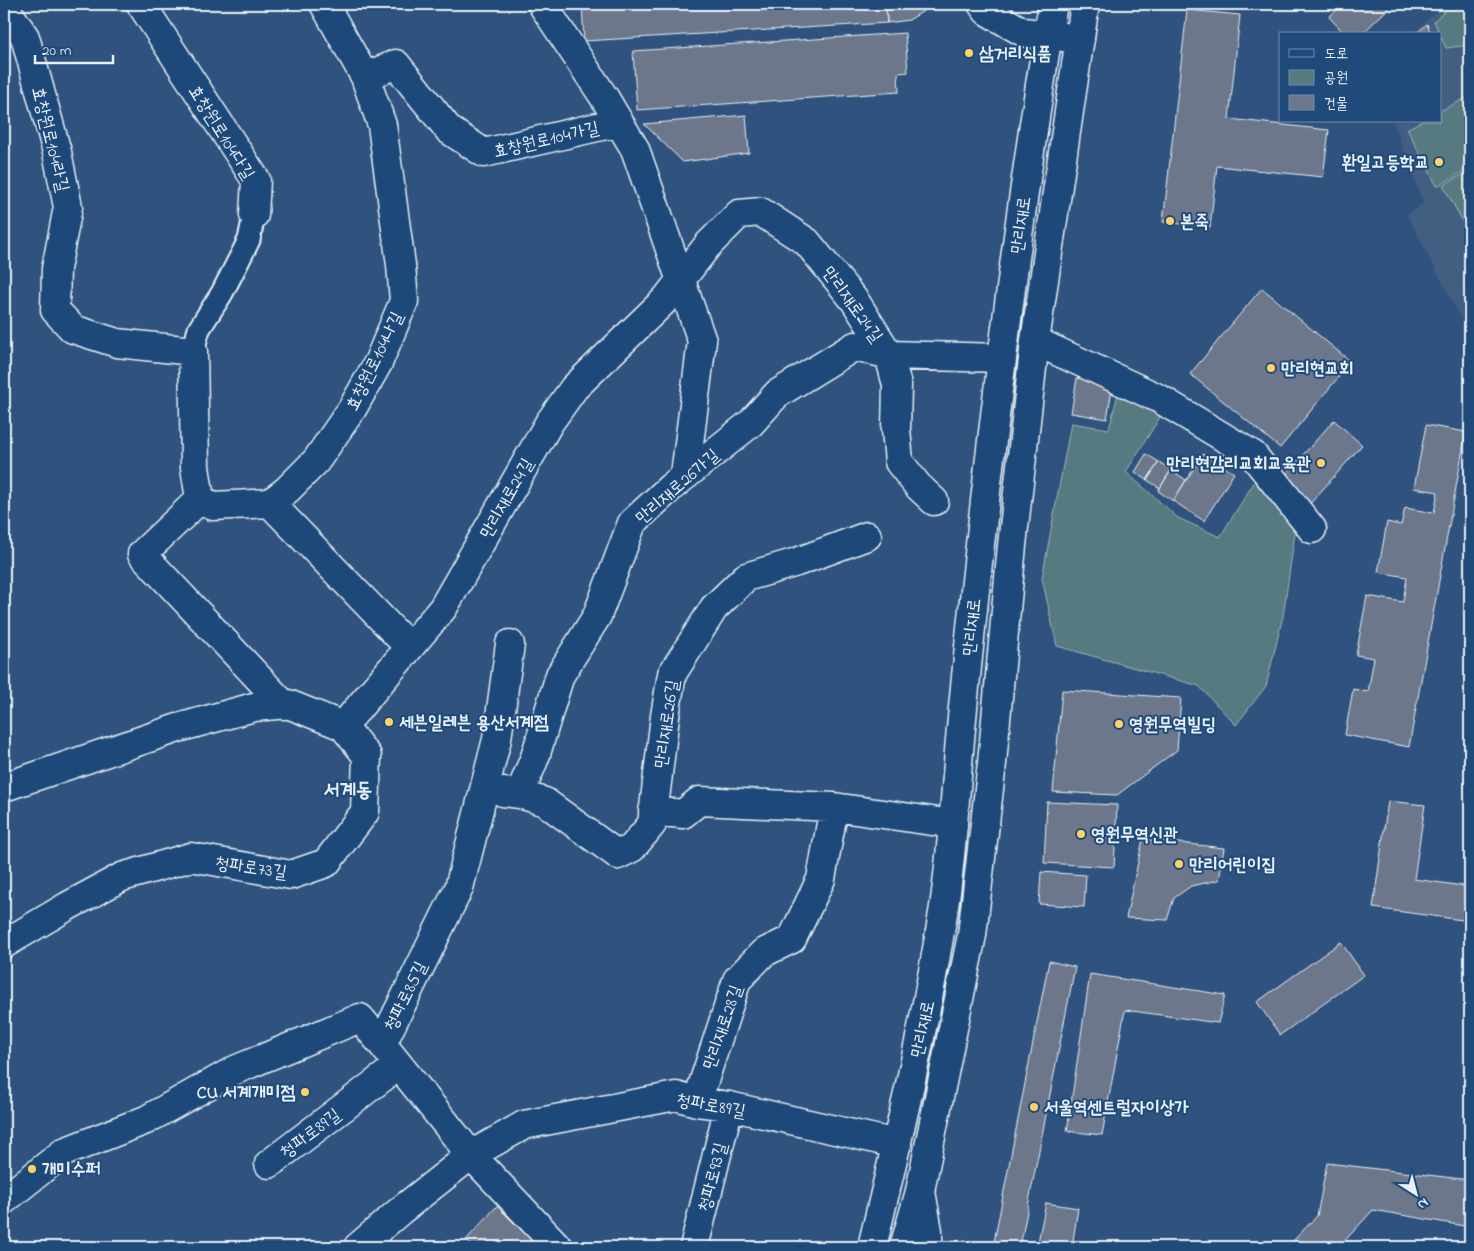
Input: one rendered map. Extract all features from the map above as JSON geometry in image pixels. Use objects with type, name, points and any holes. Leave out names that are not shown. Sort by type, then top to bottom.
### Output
[{"type":"street","name":"효창원로104다길","points":[[141,4],[256,180],[254,215],[249,240],[222,293],[199,329],[193,351],[195,467],[200,499]]},
{"type":"street","name":"효창원로104나길","points":[[270,503],[287,490],[316,461],[352,410],[378,363],[404,301],[382,125],[365,77],[324,4]]},
{"type":"street","name":"효창원로104가길","points":[[542,4],[635,149],[674,289]]},
{"type":"street","points":[[982,4],[987,11],[1024,32],[1080,39]]},
{"type":"street","name":"만리재로","points":[[872,1247],[897,1144],[931,986],[944,904],[964,696],[1002,358],[1035,108],[1053,4]]},
{"type":"street","name":"만리재로","points":[[904,1247],[920,1191],[972,935],[992,763],[1012,545],[1035,341],[1086,4]]},
{"type":"street","name":"효창원로104라길","points":[[4,6],[24,37],[57,152],[68,207],[56,269],[55,310],[73,329],[82,332],[117,342],[193,351]]},
{"type":"street","name":"효창원로104가길","points":[[365,77],[396,64],[449,130],[484,153],[619,122]]},
{"type":"street","name":"만리재로24길","points":[[343,726],[443,608],[549,423],[574,388],[674,289],[708,245],[739,214],[761,212],[807,242],[855,301],[889,355],[897,385],[896,429],[899,462],[918,486],[934,501]]},
{"type":"street","points":[[674,289],[702,341],[686,475]]},
{"type":"street","points":[[1035,341],[1160,399],[1253,455],[1312,529]]},
{"type":"street","name":"만리재로26가길","points":[[520,794],[535,757],[560,675],[597,616],[632,523],[686,475],[751,422],[777,394],[855,346],[889,355]]},
{"type":"street","name":"만리재로24길","points":[[889,355],[1002,358]]},
{"type":"street","points":[[200,499],[212,506],[270,503],[409,648]]},
{"type":"street","name":"청파로73길","points":[[200,499],[142,554],[284,704]]},
{"type":"street","name":"만리재로26길","points":[[484,789],[520,794],[545,802],[618,855],[632,848],[652,824],[672,674],[714,608],[746,577],[797,562],[867,536]]},
{"type":"street","name":"청파로85길","points":[[4,1200],[64,1152],[146,1120],[235,1070],[360,1018],[382,1044],[459,888],[497,739],[510,644]]},
{"type":"street","name":"청파로73길","points":[[4,787],[178,728],[254,707],[284,704],[343,726],[367,756],[366,812],[326,863],[291,875],[191,857],[122,877],[4,944]]},
{"type":"street","points":[[653,811],[683,814],[699,801],[834,807],[953,824]]},
{"type":"street","name":"만리재로28길","points":[[697,1102],[737,980],[764,953],[792,939],[821,879],[834,807]]},
{"type":"street","points":[[382,1044],[472,1155],[558,1247]]},
{"type":"street","name":"청파로89길","points":[[269,1164],[399,1065]]},
{"type":"street","name":"청파로89길","points":[[358,1247],[400,1211],[472,1155],[524,1125],[676,1096],[897,1144]]},
{"type":"street","name":"청파로93길","points":[[694,1247],[729,1106]]},
{"type":"street","points":[[890,1247],[920,1191]]},
{"type":"street","points":[[920,1191],[928,1231],[928,1247]]},
{"type":"shaded area","name":"환일고등학교","points":[[1445,4],[1470,4],[1470,335],[1407,215],[1423,203],[1393,122],[1442,122],[1442,32],[1414,32]]},
{"type":"green space","points":[[1453,4],[1470,4],[1470,45],[1446,48],[1442,39],[1442,32],[1439,32],[1434,21]]},
{"type":"green space","points":[[1470,96],[1470,168],[1437,186],[1407,129],[1420,122],[1442,122],[1442,110]]},
{"type":"green space","points":[[1470,171],[1470,235],[1443,185]]},
{"type":"green space","points":[[1119,390],[1165,409],[1126,472],[1178,518],[1220,537],[1258,476],[1295,533],[1283,616],[1266,686],[1236,725],[1199,686],[1057,646],[1042,578],[1071,423],[1109,429]]},
{"type":"building","points":[[582,4],[886,4],[887,23],[584,41]]},
{"type":"building","points":[[886,4],[935,4],[909,20],[887,23]]},
{"type":"building","points":[[1343,4],[1393,4],[1364,32],[1343,32],[1329,17]]},
{"type":"building","points":[[1187,10],[1240,15],[1229,119],[1329,130],[1323,177],[1217,166],[1210,227],[1163,222]]},
{"type":"building","points":[[1427,24],[1430,32],[1418,32]]},
{"type":"building","points":[[905,33],[908,72],[898,73],[899,92],[637,110],[633,51]]},
{"type":"building","points":[[746,115],[749,153],[683,162],[644,124]]},
{"type":"building","name":"만리현교회","points":[[1262,288],[1351,362],[1280,448],[1190,374]]},
{"type":"building","points":[[1077,378],[1113,383],[1107,419],[1071,413]]},
{"type":"building","name":"만리현감리교회교육관","points":[[1334,420],[1362,445],[1308,506],[1279,482]]},
{"type":"building","points":[[1426,425],[1466,432],[1409,747],[1345,735],[1353,689],[1368,692],[1374,658],[1356,655],[1367,596],[1403,602],[1407,577],[1378,572],[1387,522],[1401,525],[1405,508],[1434,513],[1438,492],[1414,488]]},
{"type":"building","points":[[1146,454],[1159,462],[1147,480],[1135,472]]},
{"type":"building","points":[[1203,454],[1234,473],[1204,521],[1173,501]]},
{"type":"building","points":[[1159,462],[1171,470],[1160,488],[1147,480]]},
{"type":"building","points":[[1171,470],[1186,480],[1173,501],[1158,491]]},
{"type":"building","name":"영원무역빌딩","points":[[1062,690],[1181,698],[1177,750],[1117,795],[1053,792]]},
{"type":"building","points":[[1388,801],[1425,805],[1414,879],[1470,887],[1470,921],[1373,908]]},
{"type":"building","name":"영원무역신관","points":[[1047,802],[1117,805],[1114,867],[1044,863]]},
{"type":"building","name":"만리어린이집","points":[[1143,839],[1224,848],[1219,880],[1191,886],[1174,898],[1167,920],[1126,918]]},
{"type":"building","points":[[1041,872],[1086,875],[1084,907],[1039,904]]},
{"type":"building","points":[[1341,942],[1364,975],[1280,1035],[1257,1002]]},
{"type":"building","name":"서울역센트럴자이상가","points":[[1049,961],[1075,967],[1020,1247],[993,1247]]},
{"type":"building","points":[[1090,974],[1225,995],[1218,1023],[1125,1010],[1102,1135],[1067,1131]]},
{"type":"building","points":[[1327,1163],[1470,1180],[1470,1227],[1373,1210],[1339,1247],[1297,1247],[1292,1242],[1317,1216]]},
{"type":"building","points":[[1046,1203],[1078,1208],[1072,1247],[1037,1247]]},
{"type":"building","points":[[497,1206],[538,1247],[474,1247],[466,1240]]},
{"type":"place","name":"삼거리식품","points":[[969,53]]},
{"type":"place","name":"환일고등학교","points":[[1439,162]]},
{"type":"place","name":"본죽","points":[[1170,221]]},
{"type":"place","name":"만리현교회","points":[[1271,368]]},
{"type":"place","name":"만리현감리교회교육관","points":[[1321,463]]},
{"type":"place","name":"세븐일레븐 용산서계점","points":[[389,722]]},
{"type":"place","name":"영원무역빌딩","points":[[1119,724]]},
{"type":"place","name":"영원무역신관","points":[[1081,834]]},
{"type":"place","name":"만리어린이집","points":[[1179,864]]},
{"type":"place","name":"CU 서계개미점","points":[[305,1092]]},
{"type":"place","name":"서울역센트럴자이상가","points":[[1034,1107]]},
{"type":"place","name":"개미수퍼","points":[[32,1169]]},
{"type":"district","name":"서계동","points":[[348,789]]}]
